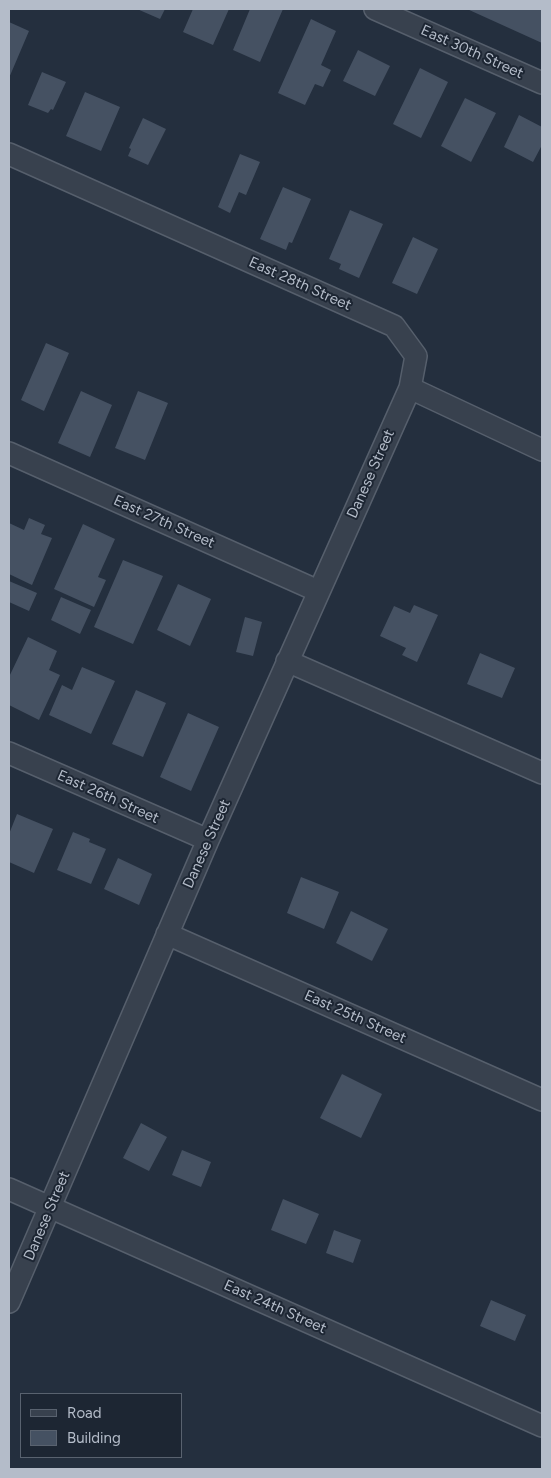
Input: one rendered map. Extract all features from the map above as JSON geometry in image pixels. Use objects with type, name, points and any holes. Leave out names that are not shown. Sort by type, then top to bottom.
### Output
[{"type":"street","name":"East 30th Street","points":[[375,9],[542,83]]},
{"type":"street","name":"East 28th Street","points":[[9,154],[394,326],[416,356],[410,388]]},
{"type":"street","points":[[410,388],[542,450]]},
{"type":"street","name":"Danese Street","points":[[9,1302],[208,840],[410,388]]},
{"type":"street","name":"East 27th Street","points":[[9,453],[318,591]]},
{"type":"street","points":[[287,661],[542,773]]},
{"type":"street","name":"East 26th Street","points":[[9,753],[208,840]]},
{"type":"street","name":"East 25th Street","points":[[167,934],[542,1100]]},
{"type":"street","name":"East 24th Street","points":[[9,1189],[542,1426]]},
{"type":"building","points":[[137,9],[165,9],[160,19]]},
{"type":"building","points":[[193,9],[229,9],[213,45],[183,32]]},
{"type":"building","points":[[250,9],[283,9],[260,62],[233,50]]},
{"type":"building","points":[[467,9],[542,9],[542,43]]},
{"type":"building","points":[[311,19],[336,31],[321,65],[331,70],[323,87],[315,84],[305,105],[278,93]]},
{"type":"building","points":[[9,22],[29,31],[9,78]]},
{"type":"building","points":[[358,50],[390,66],[375,96],[343,81]]},
{"type":"building","points":[[420,68],[448,82],[421,138],[393,124]]},
{"type":"building","points":[[42,72],[66,82],[53,110],[51,109],[48,113],[28,105]]},
{"type":"building","points":[[85,92],[120,107],[101,151],[66,136]]},
{"type":"building","points":[[465,98],[496,113],[471,162],[441,146]]},
{"type":"building","points":[[519,115],[542,127],[542,145],[533,162],[504,147]]},
{"type":"building","points":[[143,118],[166,129],[148,165],[128,156],[131,149],[129,148]]},
{"type":"building","points":[[240,154],[260,162],[246,195],[239,192],[230,213],[218,207]]},
{"type":"building","points":[[283,187],[311,199],[292,243],[289,242],[286,250],[260,239]]},
{"type":"building","points":[[350,210],[383,224],[359,278],[339,269],[341,264],[329,259]]},
{"type":"building","points":[[413,237],[438,249],[417,294],[392,283]]},
{"type":"building","points":[[46,343],[69,353],[44,411],[21,400]]},
{"type":"building","points":[[81,391],[112,405],[90,457],[58,443]]},
{"type":"building","points":[[138,391],[168,403],[145,460],[115,448]]},
{"type":"building","points":[[29,518],[45,525],[41,534],[52,538],[32,585],[9,574],[9,523],[24,530]]},
{"type":"building","points":[[83,524],[115,539],[98,577],[106,580],[94,607],[54,589]]},
{"type":"building","points":[[123,560],[163,576],[133,644],[94,627]]},
{"type":"building","points":[[9,581],[37,593],[29,611],[9,602]]},
{"type":"building","points":[[178,584],[211,599],[190,646],[157,630]]},
{"type":"building","points":[[61,597],[91,610],[80,634],[51,620]]},
{"type":"building","points":[[414,605],[438,615],[417,662],[402,655],[406,648],[380,636],[394,606],[410,613]]},
{"type":"building","points":[[245,617],[262,622],[253,656],[236,652]]},
{"type":"building","points":[[28,637],[57,651],[49,670],[60,675],[39,720],[9,705],[9,677]]},
{"type":"building","points":[[480,653],[515,668],[502,698],[467,684]]},
{"type":"building","points":[[82,667],[115,681],[91,734],[49,715],[62,685],[72,690]]},
{"type":"building","points":[[136,690],[166,703],[143,757],[112,744]]},
{"type":"building","points":[[188,713],[219,727],[191,791],[160,777]]},
{"type":"building","points":[[17,814],[53,829],[34,873],[9,862],[9,834]]},
{"type":"building","points":[[73,832],[90,839],[89,842],[106,849],[91,884],[57,870]]},
{"type":"building","points":[[118,858],[152,874],[139,905],[104,889]]},
{"type":"building","points":[[301,877],[339,892],[324,929],[287,913]]},
{"type":"building","points":[[351,911],[388,929],[372,961],[336,943]]},
{"type":"building","points":[[342,1074],[382,1094],[361,1138],[320,1118]]},
{"type":"building","points":[[141,1123],[167,1137],[149,1171],[123,1158]]},
{"type":"building","points":[[182,1150],[211,1162],[201,1187],[172,1175]]},
{"type":"building","points":[[283,1199],[319,1214],[306,1244],[271,1230]]},
{"type":"building","points":[[334,1230],[361,1240],[353,1263],[326,1253]]},
{"type":"building","points":[[491,1300],[526,1315],[515,1341],[480,1326]]}]
